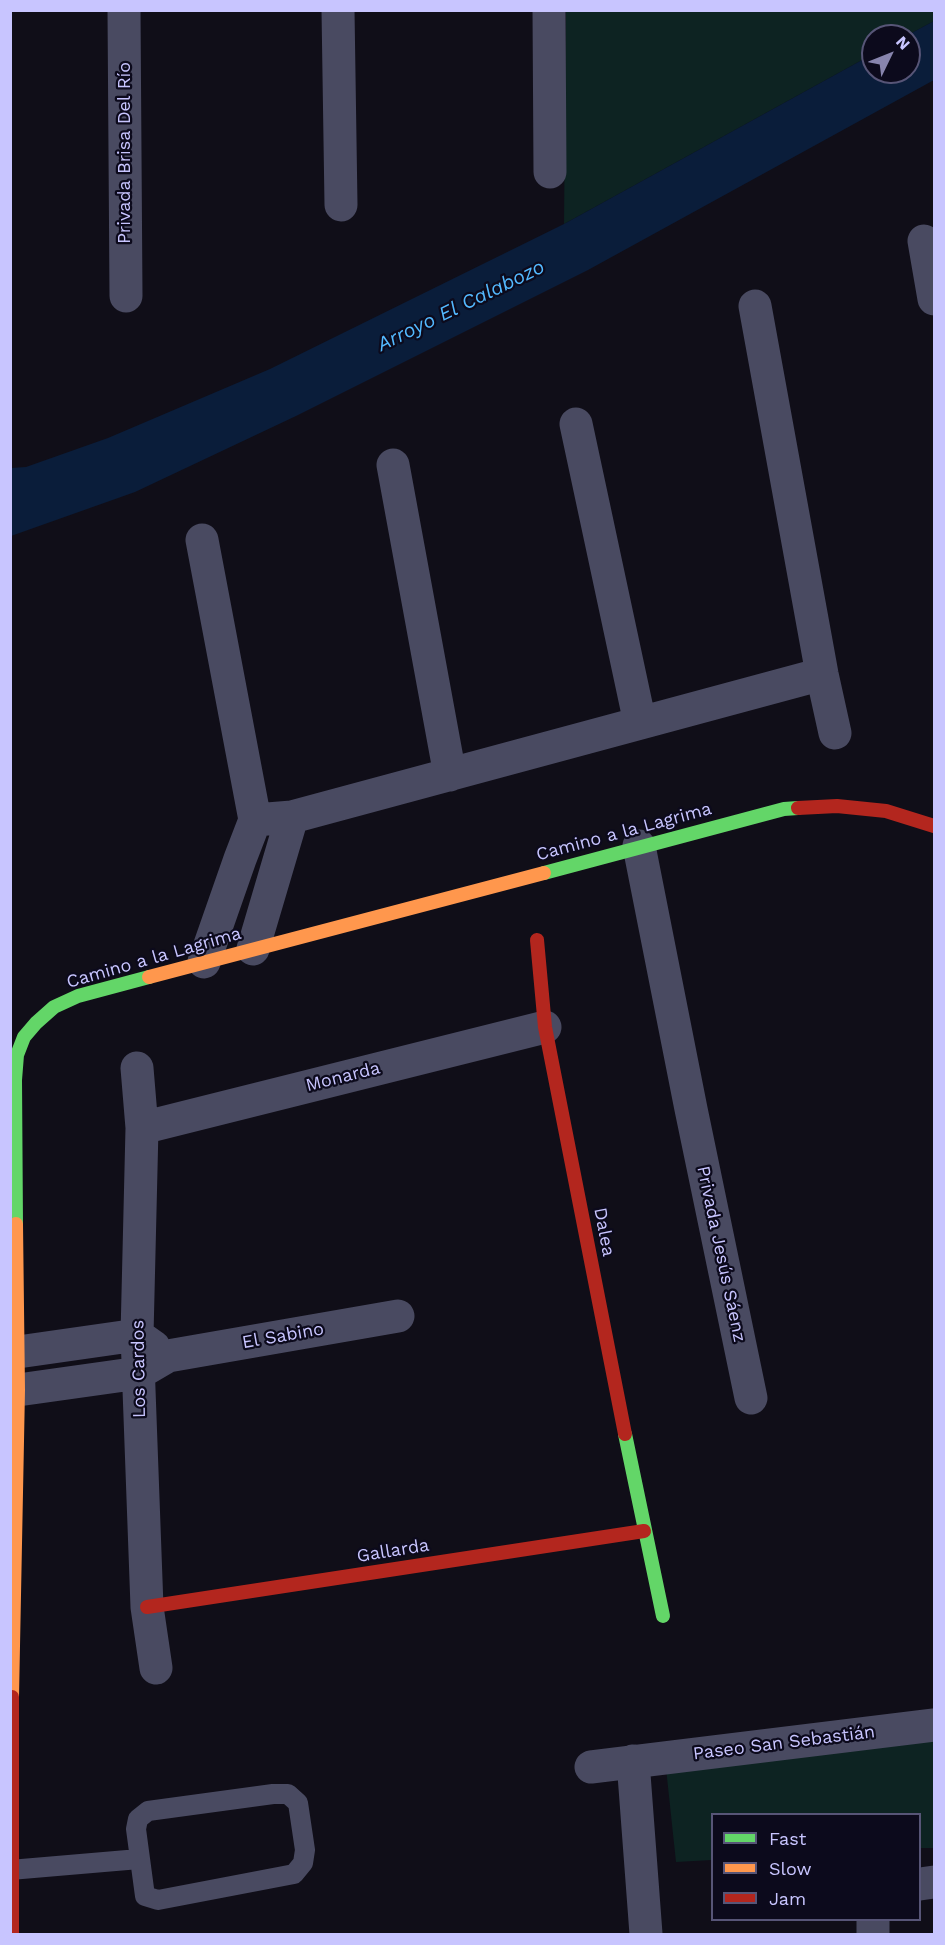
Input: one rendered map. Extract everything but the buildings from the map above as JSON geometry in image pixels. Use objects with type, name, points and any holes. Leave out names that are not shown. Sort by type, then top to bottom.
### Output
[{"type":"street","name":"Privada Brisa Del Río","points":[[124,10],[126,296]]},
{"type":"street","points":[[338,10],[342,206]]},
{"type":"street","points":[[549,10],[550,172]]},
{"type":"street","points":[[924,241],[934,299]]},
{"type":"street","points":[[755,306],[822,674],[835,733]]},
{"type":"street","points":[[576,424],[640,723]]},
{"type":"street","points":[[393,465],[450,775]]},
{"type":"street","points":[[202,540],[255,820],[204,962]]},
{"type":"street","points":[[255,820],[292,818],[822,674]]},
{"type":"street","name":"Camino a la Lagrima","points":[[12,1935],[11,1747],[18,1390],[15,1080],[17,1054],[24,1037],[54,1007],[78,996],[784,809],[837,806],[886,811],[934,826]]},
{"type":"street","points":[[253,949],[292,818]]},
{"type":"street","name":"Privada Jesús Sáenz","points":[[639,846],[751,1398]]},
{"type":"street","name":"Dalea","points":[[537,940],[545,1027],[644,1531],[663,1616]]},
{"type":"street","name":"Monarda","points":[[142,1128],[545,1027]]},
{"type":"street","name":"Los Cardos","points":[[137,1068],[142,1128],[138,1373],[147,1607],[156,1668]]},
{"type":"street","name":"El Sabino","points":[[18,1390],[138,1373],[168,1356],[398,1316]]},
{"type":"street","points":[[18,1352],[137,1335],[168,1356]]},
{"type":"street","name":"Gallarda","points":[[147,1607],[644,1531]]},
{"type":"street","name":"Paseo San Sebastián","points":[[591,1767],[934,1725]]},
{"type":"street","points":[[633,1761],[646,1935]]},
{"type":"lane","points":[[273,1794],[288,1794],[298,1803],[305,1850],[303,1863],[294,1874],[158,1900],[145,1896],[139,1859],[136,1829],[138,1819],[148,1811],[273,1794]]},
{"type":"lane","points":[[11,1870],[139,1859]]},
{"type":"green space","points":[[566,11],[934,11],[934,21],[921,28],[921,24],[861,24],[861,61],[564,224]]},
{"type":"green space","points":[[934,1739],[934,1848],[921,1848],[921,1813],[711,1813],[711,1860],[676,1862],[666,1768]]},
{"type":"water","name":"Arroyo El Calabozo","points":[[934,21],[934,80],[588,270],[296,416],[135,492],[11,536],[11,468],[26,467],[108,438],[270,369],[564,224],[861,61],[861,84],[921,84],[921,28]]},
{"type":"traffic: fast","points":[[544,873],[784,809],[798,808]]},
{"type":"traffic: fast","points":[[16,1224],[15,1080],[17,1055],[24,1037],[54,1007],[78,996],[149,977]]},
{"type":"traffic: fast","points":[[625,1434],[663,1616]]},
{"type":"traffic: slow","points":[[149,977],[544,873]]},
{"type":"traffic: slow","points":[[12,1697],[18,1390],[16,1224]]},
{"type":"traffic: jam","points":[[798,808],[837,806],[886,811],[934,826]]},
{"type":"traffic: jam","points":[[537,940],[545,1027],[625,1434]]},
{"type":"traffic: jam","points":[[147,1607],[644,1531]]},
{"type":"traffic: jam","points":[[12,1697],[12,1934]]}]
